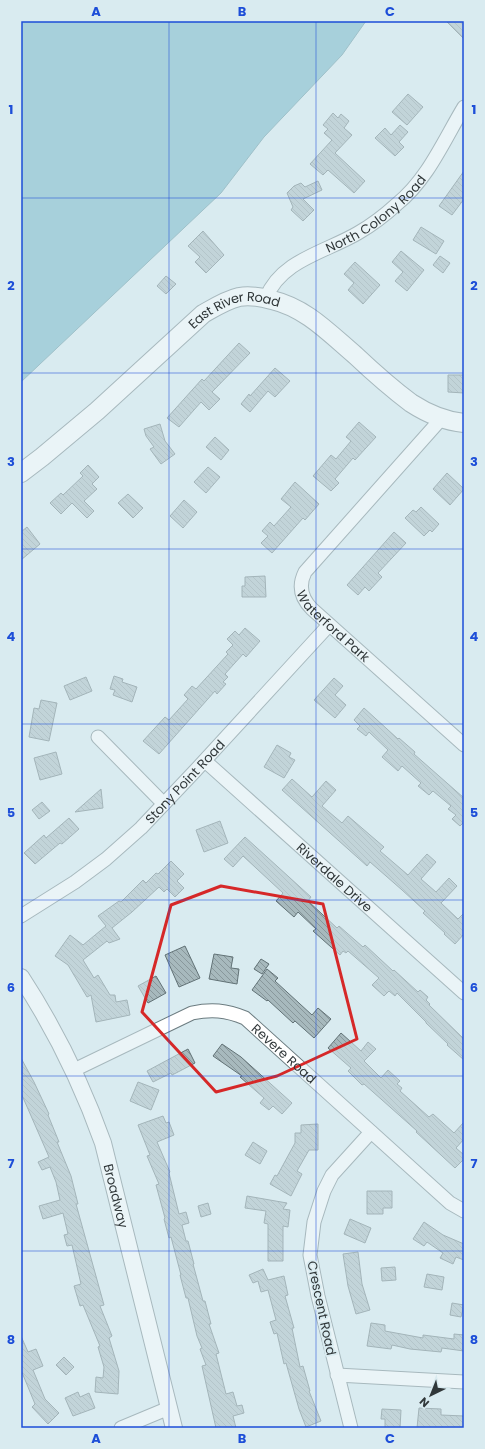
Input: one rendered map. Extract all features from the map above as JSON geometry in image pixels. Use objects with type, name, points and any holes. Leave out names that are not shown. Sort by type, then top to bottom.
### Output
[{"type":"main road","name":"East River Road","points":[[21,473],[97,411],[204,314],[218,305],[239,297],[252,296],[266,298],[290,305],[309,316],[411,403],[424,412],[441,419],[464,423]]},
{"type":"street","name":"North Colony Road","points":[[266,298],[271,286],[283,273],[311,256],[358,233],[399,203],[416,186],[430,167],[464,106]]},
{"type":"street","name":"Waterford Park","points":[[441,419],[305,572],[301,584],[303,597],[309,606],[464,745]]},
{"type":"street","name":"Stony Point Road","points":[[21,916],[74,882],[106,859],[141,828],[205,761],[329,625]]},
{"type":"street","points":[[98,737],[164,804]]},
{"type":"street","name":"Riverdale Drive","points":[[205,761],[464,993]]},
{"type":"street","name":"Broadway","points":[[21,977],[62,1046],[74,1070],[103,1143],[174,1428]]},
{"type":"street","name":"Revere Road","points":[[74,1070],[192,1013],[206,1010],[219,1010],[232,1013],[245,1018],[450,1203],[464,1211]]},
{"type":"street","name":"Crescent Road","points":[[351,1428],[318,1296],[310,1255],[314,1222],[324,1191],[332,1175],[371,1132]]},
{"type":"street","points":[[337,1375],[464,1382]]},
{"type":"street","points":[[121,1428],[169,1408]]},
{"type":"highlighted area","points":[[221,886],[323,904],[357,1039],[277,1076],[216,1092],[142,1012],[171,905]]},
{"type":"water","points":[[21,21],[366,21],[342,55],[264,137],[221,193],[21,382]]},
{"type":"building","points":[[446,21],[464,21],[464,39]]},
{"type":"building","points":[[408,94],[423,107],[407,125],[392,112]]},
{"type":"building","points":[[333,113],[338,118],[341,114],[349,121],[344,128],[352,135],[335,153],[365,181],[354,193],[328,170],[323,175],[310,164],[332,140],[324,133],[328,129],[323,125]]},
{"type":"building","points":[[400,125],[408,132],[399,142],[404,147],[395,156],[375,138],[385,128],[391,135]]},
{"type":"building","points":[[464,171],[464,199],[452,215],[439,206]]},
{"type":"building","points":[[318,181],[322,190],[303,199],[314,210],[303,221],[291,210],[293,207],[287,193],[294,186],[301,183],[305,187]]},
{"type":"building","points":[[421,227],[444,241],[436,254],[413,240]]},
{"type":"building","points":[[203,231],[224,255],[206,273],[195,262],[200,257],[188,246]]},
{"type":"building","points":[[401,251],[424,270],[407,291],[395,281],[403,272],[392,262]]},
{"type":"building","points":[[440,256],[450,263],[443,273],[433,265]]},
{"type":"building","points":[[355,262],[380,285],[363,304],[348,290],[354,283],[344,274]]},
{"type":"building","points":[[166,276],[176,284],[166,294],[157,286]]},
{"type":"building","points":[[239,343],[250,353],[212,392],[220,399],[209,410],[201,402],[179,427],[167,418],[202,379],[204,381]]},
{"type":"building","points":[[275,368],[290,381],[275,397],[268,391],[250,412],[241,404]]},
{"type":"building","points":[[448,375],[464,375],[464,393],[448,392]]},
{"type":"building","points":[[359,422],[376,437],[355,460],[353,458],[335,479],[339,483],[331,491],[313,476],[331,455],[336,459],[351,441],[346,437]]},
{"type":"building","points":[[160,424],[165,441],[175,454],[161,464],[150,449],[154,447],[146,436],[144,429]]},
{"type":"building","points":[[215,437],[229,450],[221,460],[206,447]]},
{"type":"building","points":[[88,465],[99,477],[92,484],[97,489],[84,501],[94,511],[87,518],[72,503],[61,514],[50,503],[61,493],[63,495],[83,476],[80,473]]},
{"type":"building","points":[[208,467],[220,477],[206,493],[194,482]]},
{"type":"building","points":[[447,473],[464,489],[450,505],[433,489]]},
{"type":"building","points":[[295,482],[319,504],[305,520],[303,518],[272,553],[261,543],[268,536],[262,531],[270,522],[274,526],[291,507],[281,499]]},
{"type":"building","points":[[128,494],[143,508],[133,518],[118,503]]},
{"type":"building","points":[[184,500],[197,512],[183,528],[170,516]]},
{"type":"building","points":[[421,507],[439,524],[432,532],[430,530],[424,536],[405,518],[413,510],[416,512]]},
{"type":"building","points":[[27,527],[40,544],[21,560],[21,532]]},
{"type":"building","points":[[394,532],[406,543],[378,573],[382,577],[369,591],[365,587],[358,595],[347,585]]},
{"type":"building","points":[[265,576],[266,597],[242,597],[242,586],[245,586],[245,577]]},
{"type":"building","points":[[245,628],[260,641],[246,657],[243,654],[225,674],[228,677],[223,682],[226,684],[217,694],[215,691],[159,754],[143,741],[165,717],[169,720],[188,699],[184,695],[192,686],[196,689],[228,654],[226,652],[233,645],[227,639],[235,631],[239,635]]},
{"type":"building","points":[[114,676],[123,679],[122,682],[137,687],[132,702],[113,695],[115,690],[110,689]]},
{"type":"building","points":[[86,677],[92,691],[70,700],[64,686]]},
{"type":"building","points":[[334,678],[343,686],[335,695],[346,705],[335,718],[314,700]]},
{"type":"building","points":[[41,700],[57,703],[49,741],[29,737],[34,708],[39,709]]},
{"type":"building","points":[[364,708],[398,739],[399,738],[415,752],[414,754],[464,798],[464,822],[460,826],[452,819],[456,815],[448,809],[451,806],[433,791],[429,795],[418,786],[421,783],[402,766],[398,771],[382,757],[388,750],[369,732],[366,736],[357,729],[360,726],[354,720]]},
{"type":"building","points":[[277,745],[291,753],[289,757],[295,760],[284,778],[264,767]]},
{"type":"building","points":[[56,752],[62,774],[40,780],[34,758]]},
{"type":"building","points":[[292,779],[312,797],[326,781],[336,790],[322,806],[342,823],[348,816],[384,847],[380,851],[408,875],[427,854],[436,862],[421,879],[436,892],[449,878],[457,886],[441,903],[458,919],[464,913],[464,934],[455,944],[423,913],[425,911],[402,890],[370,862],[367,866],[282,790]]},
{"type":"building","points":[[101,789],[103,808],[75,812]]},
{"type":"building","points":[[42,802],[50,811],[39,819],[32,810]]},
{"type":"building","points":[[69,818],[79,829],[35,864],[24,853],[44,835],[46,838]]},
{"type":"building","points":[[220,821],[228,843],[204,852],[196,830]]},
{"type":"building","points":[[245,837],[311,897],[308,901],[337,928],[339,926],[363,947],[365,945],[418,992],[420,990],[428,997],[426,1000],[430,1004],[429,1005],[464,1039],[464,1060],[447,1045],[448,1044],[397,993],[395,996],[389,991],[384,996],[372,985],[379,978],[348,951],[346,953],[343,951],[340,955],[313,931],[316,929],[298,912],[294,917],[276,901],[283,893],[243,856],[233,867],[224,859]]},
{"type":"building","points":[[171,861],[184,874],[177,881],[184,888],[175,897],[167,889],[164,892],[159,887],[112,928],[120,939],[109,943],[107,941],[83,960],[94,978],[98,975],[110,995],[115,995],[116,1002],[127,1000],[130,1015],[96,1022],[91,995],[87,997],[68,965],[55,956],[70,935],[83,945],[106,926],[98,916],[119,901],[121,902],[143,880],[146,883]]},
{"type":"building","points":[[185,946],[200,978],[179,987],[165,955]]},
{"type":"building","points":[[214,954],[233,957],[231,968],[239,969],[237,984],[209,979]]},
{"type":"building","points":[[261,959],[269,964],[262,974],[254,969]]},
{"type":"building","points":[[267,969],[278,978],[275,981],[312,1015],[318,1008],[331,1019],[314,1038],[295,1021],[293,1023],[268,1000],[267,1001],[252,990]]},
{"type":"building","points":[[156,976],[166,993],[148,1003],[138,986]]},
{"type":"building","points":[[341,1033],[361,1051],[368,1042],[376,1049],[364,1061],[381,1078],[388,1070],[400,1081],[397,1084],[402,1088],[400,1091],[429,1117],[433,1114],[454,1133],[464,1122],[464,1139],[456,1148],[464,1155],[464,1159],[455,1168],[416,1132],[417,1131],[364,1084],[362,1085],[348,1071],[351,1068],[328,1048]]},
{"type":"building","points":[[222,1044],[241,1057],[292,1103],[282,1114],[273,1106],[269,1110],[260,1103],[264,1098],[240,1077],[242,1076],[213,1056]]},
{"type":"building","points":[[188,1049],[195,1063],[172,1075],[171,1073],[153,1082],[147,1071]]},
{"type":"building","points":[[21,1058],[49,1114],[48,1115],[59,1142],[57,1142],[71,1176],[78,1204],[76,1204],[104,1305],[100,1306],[112,1336],[109,1338],[119,1371],[118,1394],[95,1392],[96,1377],[103,1378],[104,1367],[98,1347],[100,1346],[83,1305],[80,1306],[74,1286],[81,1284],[72,1245],[67,1246],[64,1235],[68,1234],[63,1213],[43,1219],[39,1206],[60,1200],[56,1182],[50,1167],[42,1170],[38,1162],[49,1157],[21,1093]]},
{"type":"building","points":[[138,1082],[159,1090],[151,1110],[130,1101]]},
{"type":"building","points":[[163,1116],[166,1123],[169,1122],[174,1135],[157,1142],[170,1172],[179,1214],[186,1212],[189,1223],[182,1225],[186,1241],[188,1241],[203,1301],[205,1301],[211,1324],[209,1324],[219,1353],[216,1354],[226,1394],[233,1392],[237,1406],[242,1405],[244,1413],[233,1416],[236,1428],[216,1428],[202,1366],[206,1365],[200,1349],[202,1348],[197,1336],[188,1298],[186,1298],[171,1237],[169,1238],[164,1219],[165,1218],[156,1185],[159,1184],[147,1156],[150,1155],[138,1125]]},
{"type":"building","points":[[318,1124],[318,1150],[309,1150],[297,1171],[302,1174],[291,1196],[270,1184],[275,1175],[277,1176],[295,1143],[295,1133],[301,1133],[301,1125]]},
{"type":"building","points":[[253,1142],[267,1151],[260,1164],[245,1155]]},
{"type":"building","points":[[367,1191],[392,1191],[392,1208],[383,1208],[383,1214],[367,1214]]},
{"type":"building","points":[[247,1196],[287,1203],[283,1209],[290,1210],[288,1227],[283,1226],[283,1261],[268,1261],[268,1224],[264,1223],[266,1211],[245,1208]]},
{"type":"building","points":[[208,1203],[211,1214],[201,1217],[198,1206]]},
{"type":"building","points":[[350,1219],[371,1228],[365,1243],[344,1234]]},
{"type":"building","points":[[424,1222],[443,1235],[464,1244],[464,1260],[456,1257],[453,1264],[440,1258],[443,1253],[427,1242],[424,1246],[413,1239]]},
{"type":"building","points":[[358,1252],[362,1284],[370,1310],[356,1314],[348,1286],[343,1254]]},
{"type":"building","points":[[395,1267],[396,1280],[382,1281],[381,1268]]},
{"type":"building","points":[[263,1269],[268,1280],[284,1276],[288,1295],[285,1296],[294,1328],[292,1328],[300,1367],[303,1366],[309,1391],[321,1421],[306,1427],[299,1409],[286,1363],[284,1364],[277,1333],[274,1334],[270,1322],[276,1320],[268,1290],[261,1292],[258,1281],[253,1283],[249,1275]]},
{"type":"building","points":[[427,1274],[444,1277],[442,1290],[424,1287]]},
{"type":"building","points":[[452,1303],[464,1305],[461,1317],[450,1315]]},
{"type":"building","points":[[371,1323],[385,1325],[385,1331],[423,1338],[423,1335],[454,1339],[454,1334],[464,1335],[464,1351],[442,1348],[441,1352],[410,1349],[392,1345],[391,1349],[367,1346]]},
{"type":"building","points":[[21,1336],[28,1352],[36,1349],[43,1366],[33,1370],[45,1399],[59,1413],[48,1424],[32,1407],[35,1404],[21,1370]]},
{"type":"building","points":[[64,1357],[74,1367],[66,1375],[56,1365]]},
{"type":"building","points":[[78,1392],[80,1397],[89,1393],[95,1408],[73,1416],[65,1398]]},
{"type":"building","points":[[419,1408],[441,1409],[441,1415],[464,1416],[464,1428],[417,1428]]},
{"type":"building","points":[[382,1409],[401,1410],[400,1428],[385,1428],[385,1419],[381,1419]]}]
